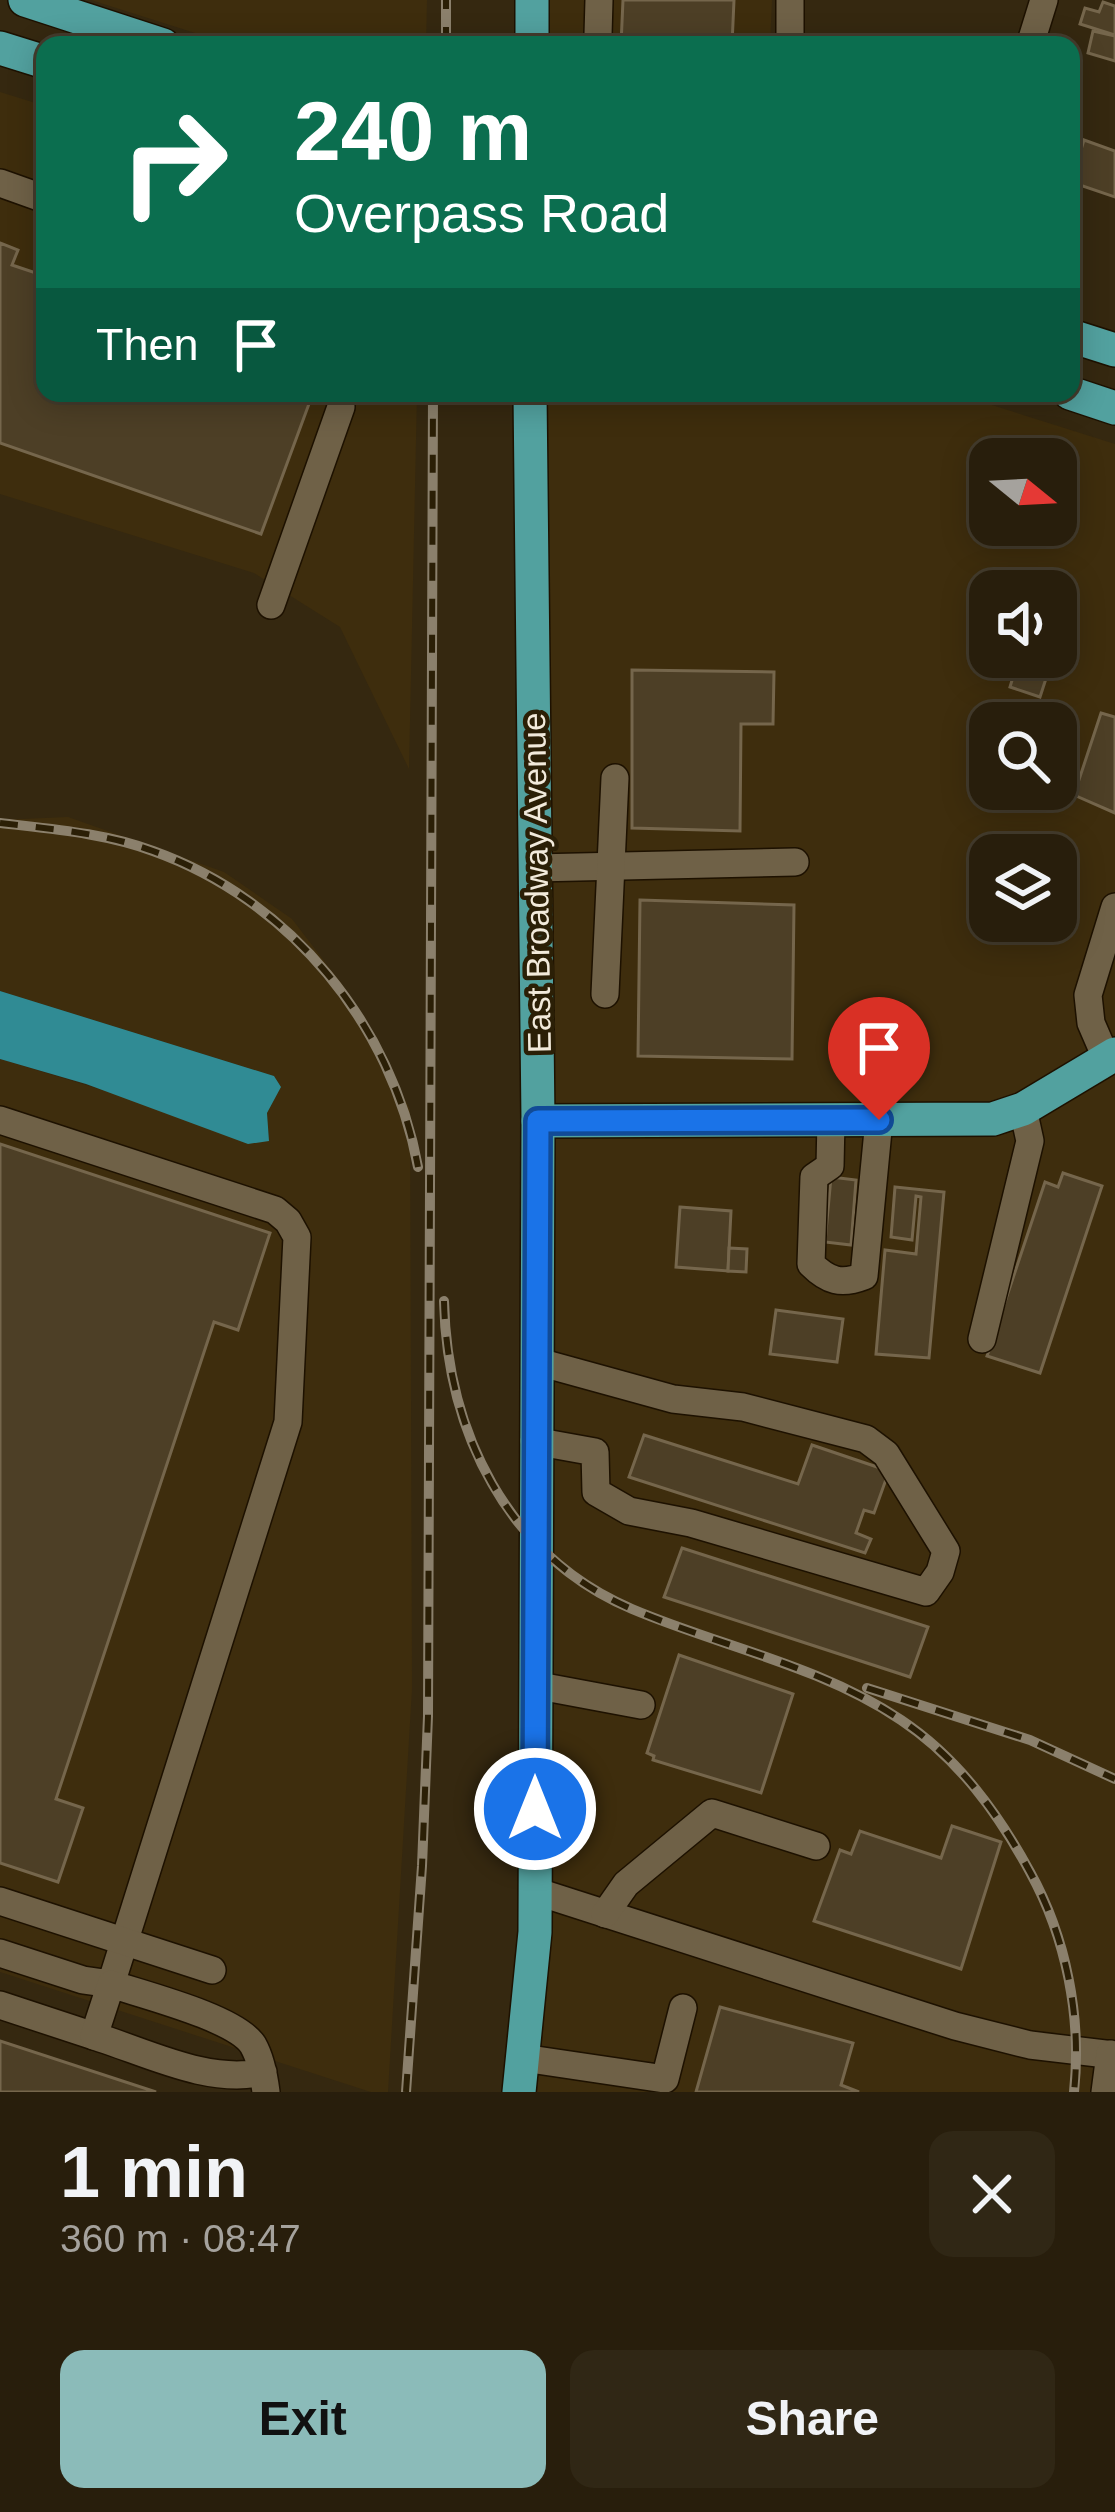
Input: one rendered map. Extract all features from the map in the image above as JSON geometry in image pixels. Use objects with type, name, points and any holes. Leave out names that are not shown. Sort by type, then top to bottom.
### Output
[{"type":"main road","points":[[25,0],[135,36]]},
{"type":"main road","points":[[532,0],[532,36]]},
{"type":"main road","points":[[0,48],[36,59]]},
{"type":"main road","points":[[1080,339],[1115,350]]},
{"type":"main road","points":[[1080,396],[1115,407]]},
{"type":"main road","name":"East Broadway Avenue","points":[[521,2075],[536,1932],[538,1121],[530,402]]},
{"type":"main road","points":[[538,1121],[993,1119],[1023,1109],[1111,1057]]},
{"type":"street","points":[[598,35],[599,0]]},
{"type":"street","points":[[790,0],[790,36]]},
{"type":"street","points":[[1033,36],[1044,0]]},
{"type":"street","points":[[0,182],[36,196]]},
{"type":"street","points":[[271,605],[341,402]]},
{"type":"street","points":[[605,994],[615,778]]},
{"type":"street","points":[[536,868],[796,862]]},
{"type":"street","points":[[1111,1057],[1091,1023],[1088,995],[1115,907]]},
{"type":"street","points":[[982,1339],[1030,1141],[1023,1109]]},
{"type":"street","points":[[0,1120],[275,1210],[298,1238],[289,1422],[94,2036]]},
{"type":"street","points":[[831,1120],[830,1166],[814,1177],[811,1264],[827,1280],[849,1282],[864,1276],[879,1120]]},
{"type":"street","points":[[534,1442],[595,1452],[596,1492],[629,1511],[691,1523],[926,1592],[940,1572],[946,1551],[886,1454],[866,1439],[743,1407],[673,1400],[535,1361]]},
{"type":"street","points":[[534,1685],[641,1705]]},
{"type":"street","points":[[604,1914],[626,1884],[712,1813],[816,1846]]},
{"type":"street","points":[[535,1891],[955,2026],[1030,2045],[1113,2055],[1105,2092]]},
{"type":"street","points":[[0,1901],[212,1970]]},
{"type":"street","points":[[0,1953],[211,2017],[251,2041],[265,2082],[220,2076],[0,2005]]},
{"type":"street","points":[[521,2075],[665,2079],[683,2008]]},
{"type":"shaded area","points":[[91,0],[427,0],[426,36],[205,36]]},
{"type":"shaded area","points":[[547,0],[772,0],[770,36],[547,36]]},
{"type":"shaded area","points":[[0,92],[36,103],[36,402],[417,402],[409,769],[340,627],[254,573],[0,494]]},
{"type":"shaded area","points":[[542,402],[982,402],[1115,444],[1115,1040],[990,1109],[549,1111]]},
{"type":"shaded area","points":[[68,817],[224,872],[292,919],[344,987],[410,1109],[412,1689],[388,2092],[371,2092],[0,1972],[0,1059],[269,1141],[267,1113],[281,1087],[274,1076],[0,991],[0,820]]},
{"type":"shaded area","points":[[1115,1068],[1115,2092],[530,2092],[549,1131],[993,1129]]},
{"type":"water","points":[[0,991],[274,1076],[281,1087],[267,1113],[269,1141],[248,1144],[86,1084],[0,1059]]},
{"type":"building","points":[[623,0],[734,0],[732,36],[621,36]]},
{"type":"building","points":[[1103,2],[1115,6],[1115,35],[1080,24],[1085,8],[1099,12]]},
{"type":"building","points":[[1093,31],[1115,36],[1115,61],[1088,53]]},
{"type":"building","points":[[1084,140],[1115,151],[1115,197],[1080,185]]},
{"type":"building","points":[[0,243],[18,250],[12,265],[36,273],[36,402],[310,402],[261,534],[0,443]]},
{"type":"building","points":[[632,670],[774,672],[773,724],[741,724],[740,831],[632,828]]},
{"type":"building","points":[[1013,678],[1046,678],[1040,697],[1010,687]]},
{"type":"building","points":[[1101,713],[1115,717],[1115,813],[1077,796]]},
{"type":"building","points":[[640,900],[794,905],[792,1059],[638,1056]]},
{"type":"building","points":[[0,1144],[270,1233],[238,1330],[214,1322],[56,1799],[83,1808],[58,1882],[0,1863]]},
{"type":"building","points":[[1063,1173],[1102,1186],[1040,1373],[987,1356],[1045,1182],[1058,1187]]},
{"type":"building","points":[[831,1177],[856,1180],[851,1245],[825,1242]]},
{"type":"building","points":[[895,1187],[944,1192],[929,1358],[876,1354],[885,1250],[916,1254],[921,1197],[916,1196],[912,1240],[891,1237]]},
{"type":"building","points":[[680,1207],[731,1211],[728,1271],[676,1267]]},
{"type":"building","points":[[729,1248],[747,1249],[746,1272],[728,1271]]},
{"type":"building","points":[[776,1310],[843,1319],[837,1362],[770,1354]]},
{"type":"building","points":[[644,1435],[798,1484],[812,1445],[889,1471],[874,1513],[864,1510],[856,1533],[871,1539],[865,1553],[629,1477]]},
{"type":"building","points":[[682,1548],[928,1627],[910,1677],[664,1597]]},
{"type":"building","points":[[679,1655],[793,1694],[761,1793],[653,1760],[647,1753]]},
{"type":"building","points":[[952,1826],[1001,1842],[961,1969],[814,1921],[840,1850],[851,1854],[860,1831],[941,1858]]},
{"type":"building","points":[[720,2007],[853,2043],[841,2085],[859,2092],[696,2092]]},
{"type":"building","points":[[0,2041],[156,2092],[0,2092]]},
{"type":"railway","points":[[446,0],[446,36]]},
{"type":"railway","points":[[406,2092],[428,1716],[433,402]]},
{"type":"railway","points":[[0,823],[97,836],[153,851],[203,873],[249,901],[291,935],[328,974],[385,1065],[405,1115],[418,1167]]},
{"type":"railway","points":[[444,1301],[457,1397],[472,1442],[518,1523],[550,1557],[588,1586],[632,1609],[804,1671],[870,1701],[922,1735],[975,1788],[1018,1850],[1043,1897],[1062,1950],[1076,2035],[1074,2092]]},
{"type":"railway","points":[[867,1688],[1030,1740],[1115,1779]]},
{"type":"route","points":[[535,1809],[538,1121],[879,1120]]}]
